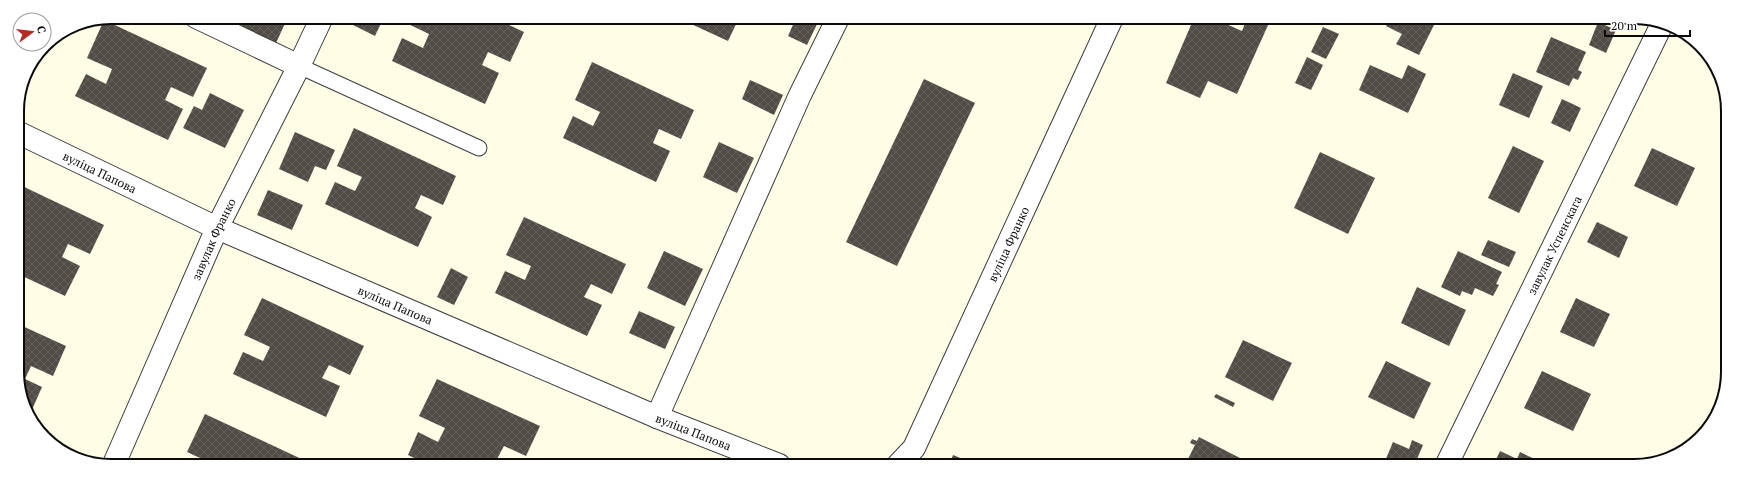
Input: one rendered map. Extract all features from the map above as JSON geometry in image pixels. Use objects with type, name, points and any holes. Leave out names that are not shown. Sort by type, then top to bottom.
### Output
[{"type":"street","points":[[211,24],[299,66]]},
{"type":"street","name":"завулак Франко","points":[[116,459],[217,228],[319,24]]},
{"type":"street","points":[[657,417],[800,95],[835,24]]},
{"type":"street","name":"вуліца Франко","points":[[904,459],[914,448],[1109,24]]},
{"type":"street","name":"завулак Успенскага","points":[[1449,459],[1660,28]]},
{"type":"street","name":"вуліца Папова","points":[[24,135],[217,228],[657,417],[764,459]]},
{"type":"lane","points":[[299,66],[479,148]]},
{"type":"building","points":[[113,24],[207,68],[193,97],[171,87],[165,100],[183,109],[168,140],[75,96],[86,74],[106,84],[112,69],[87,58],[102,25]]},
{"type":"building","points":[[242,24],[285,24],[276,43],[241,27]]},
{"type":"building","points":[[351,24],[381,24],[375,36]]},
{"type":"building","points":[[408,24],[507,24],[524,32],[510,62],[488,52],[482,65],[499,73],[485,104],[392,61],[402,38],[423,48],[429,34]]},
{"type":"building","points":[[691,24],[736,24],[728,41]]},
{"type":"building","points":[[793,24],[817,24],[807,45],[788,36]]},
{"type":"building","points":[[1191,24],[1226,24],[1242,31],[1245,24],[1269,24],[1237,94],[1208,81],[1200,98],[1166,83]]},
{"type":"building","points":[[1387,24],[1434,25],[1419,55],[1396,44],[1402,34],[1386,26]]},
{"type":"building","points":[[1597,24],[1602,24],[1616,30],[1606,53],[1589,45]]},
{"type":"building","points":[[1323,27],[1339,34],[1326,59],[1311,52]]},
{"type":"building","points":[[1551,37],[1586,52],[1578,70],[1582,72],[1578,80],[1573,78],[1569,86],[1536,72]]},
{"type":"building","points":[[1307,57],[1323,65],[1311,90],[1295,83]]},
{"type":"building","points":[[592,62],[694,110],[681,139],[659,129],[653,143],[670,151],[656,182],[563,138],[573,116],[593,126],[600,112],[575,100]]},
{"type":"building","points":[[1370,65],[1402,79],[1408,65],[1426,74],[1408,113],[1359,90]]},
{"type":"building","points":[[1513,73],[1543,86],[1529,118],[1499,105]]},
{"type":"building","points":[[924,79],[975,103],[897,266],[846,242]]},
{"type":"building","points":[[750,80],[783,95],[774,115],[742,99]]},
{"type":"building","points":[[210,93],[244,110],[225,148],[183,128],[194,106],[202,110]]},
{"type":"building","points":[[1562,99],[1581,108],[1570,132],[1551,123]]},
{"type":"building","points":[[354,128],[456,176],[443,205],[421,195],[415,208],[432,217],[418,247],[325,204],[335,182],[355,191],[362,177],[337,166]]},
{"type":"building","points":[[295,132],[335,150],[326,170],[315,166],[308,182],[279,169]]},
{"type":"building","points":[[719,142],[754,158],[737,193],[703,177]]},
{"type":"building","points":[[1513,146],[1544,161],[1519,213],[1488,198]]},
{"type":"building","points":[[1652,148],[1695,168],[1677,206],[1634,186]]},
{"type":"building","points":[[1320,152],[1375,178],[1348,234],[1294,208]]},
{"type":"building","points":[[24,187],[104,225],[90,254],[68,244],[62,257],[80,266],[65,296],[24,277]]},
{"type":"building","points":[[268,190],[303,205],[292,230],[257,215]]},
{"type":"building","points":[[524,217],[626,264],[612,294],[591,284],[584,297],[602,305],[587,336],[495,293],[505,271],[525,280],[531,266],[506,255]]},
{"type":"building","points":[[1597,222],[1628,237],[1619,258],[1587,242]]},
{"type":"building","points":[[1488,240],[1516,252],[1509,267],[1481,255]]},
{"type":"building","points":[[664,251],[703,269],[685,306],[647,288]]},
{"type":"building","points":[[1458,251],[1502,272],[1496,284],[1499,285],[1493,296],[1475,288],[1472,295],[1462,291],[1460,296],[1441,287]]},
{"type":"building","points":[[451,268],[468,277],[454,305],[437,297]]},
{"type":"building","points":[[1417,287],[1466,310],[1449,346],[1401,323]]},
{"type":"building","points":[[262,298],[364,346],[350,375],[329,365],[322,378],[340,386],[326,417],[233,374],[243,352],[263,361],[270,347],[244,335]]},
{"type":"building","points":[[1576,298],[1610,314],[1594,347],[1560,332]]},
{"type":"building","points":[[639,311],[675,327],[665,349],[629,333]]},
{"type":"building","points":[[24,327],[66,346],[53,376],[31,366],[25,379],[42,387],[32,409],[24,378]]},
{"type":"building","points":[[1243,340],[1292,363],[1273,401],[1225,377]]},
{"type":"building","points":[[1386,361],[1431,383],[1414,419],[1368,397]]},
{"type":"building","points":[[1542,371],[1591,394],[1573,431],[1524,408]]},
{"type":"building","points":[[437,379],[540,426],[526,456],[504,446],[497,459],[416,459],[408,455],[418,432],[438,442],[445,428],[419,416]]},
{"type":"building","points":[[1216,394],[1235,403],[1233,407],[1214,397]]},
{"type":"building","points":[[205,414],[302,459],[202,459],[187,452]]},
{"type":"building","points":[[1199,437],[1240,458],[1188,459],[1195,445],[1190,443],[1192,439],[1197,441]]},
{"type":"building","points":[[1412,440],[1423,445],[1417,459],[1386,459],[1393,442],[1409,449]]},
{"type":"building","points":[[1500,451],[1517,459],[1496,459]]},
{"type":"building","points":[[1520,452],[1535,459],[1517,459]]},
{"type":"building","points":[[953,455],[963,459],[951,459]]}]
